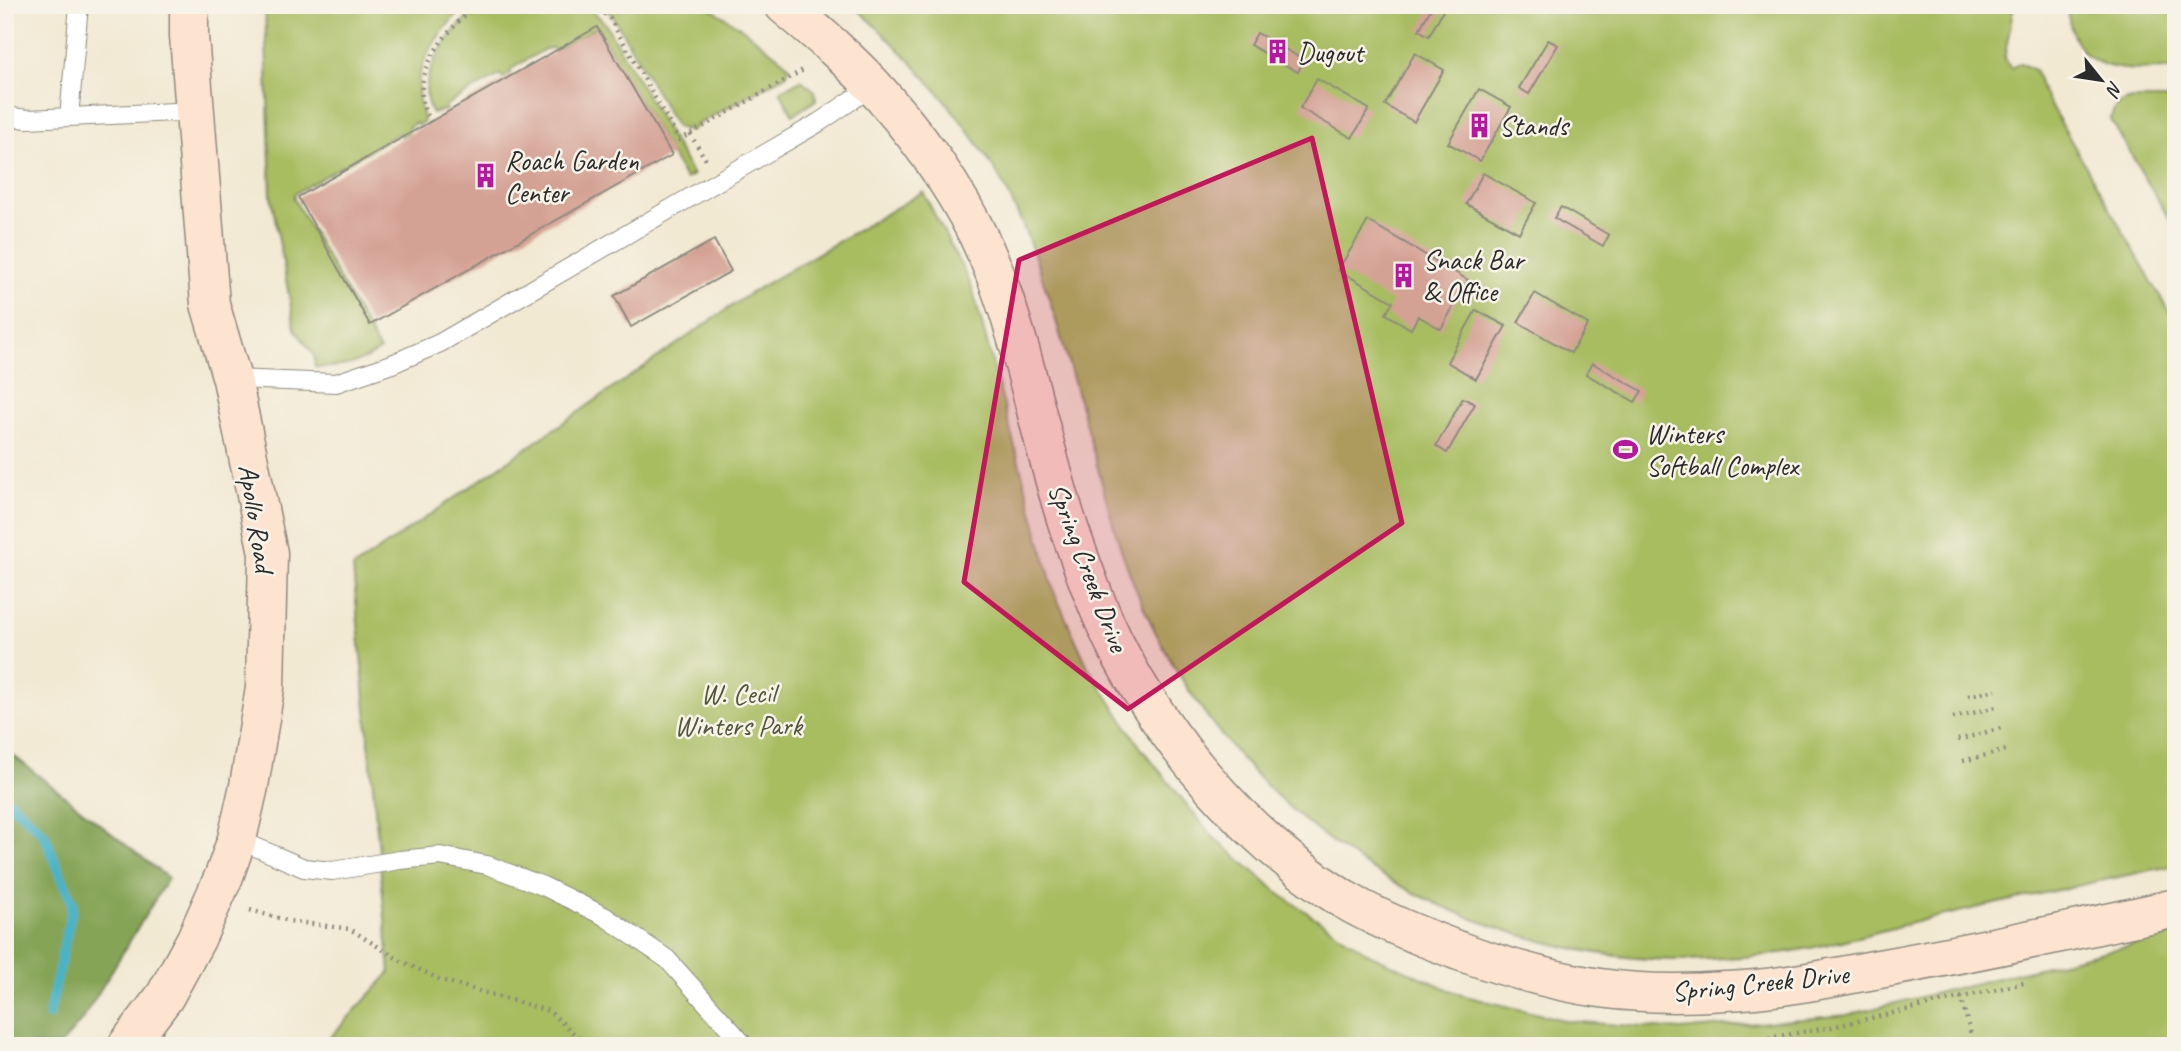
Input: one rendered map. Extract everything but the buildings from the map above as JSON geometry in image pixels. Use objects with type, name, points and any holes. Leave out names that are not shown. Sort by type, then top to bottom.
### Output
[{"type":"street","name":"Apollo Road","points":[[127,1046],[165,996],[196,939],[224,876],[237,839],[249,786],[265,688],[268,553],[232,379],[209,304],[189,5]]},
{"type":"street","name":"Spring Creek Drive","points":[[784,5],[837,50],[883,96],[932,159],[973,227],[996,276],[1020,349],[1050,467],[1092,592],[1114,640],[1144,694],[1201,774],[1232,809],[1292,862],[1344,899],[1393,924],[1490,962],[1602,989],[1662,993],[1788,986],[1966,953],[2176,908]]},
{"type":"lane","points":[[69,117],[79,5]]},
{"type":"lane","points":[[232,379],[336,383],[392,364],[440,343],[818,123],[873,86]]},
{"type":"lane","points":[[5,116],[27,119],[195,111]]},
{"type":"lane","points":[[237,839],[304,868],[332,871],[440,856],[487,865],[543,886],[604,916],[667,959],[745,1046]]},
{"type":"path","points":[[431,122],[423,106],[422,86],[429,60],[465,14],[478,5]]},
{"type":"path","points":[[593,5],[609,17],[679,140],[803,70]]},
{"type":"path","points":[[1968,696],[1996,690]]},
{"type":"path","points":[[1953,718],[2000,706]]},
{"type":"path","points":[[1958,740],[2005,727]]},
{"type":"path","points":[[1963,761],[2010,749]]},
{"type":"path","points":[[250,910],[289,921],[350,929],[401,961],[441,980],[549,1011],[587,1046]]},
{"type":"path","points":[[1749,1046],[1756,1041],[2028,982]]},
{"type":"path","points":[[1961,997],[1974,1046]]},
{"type":"highlighted area","points":[[1312,138],[1402,523],[1128,709],[964,582],[1019,260]]},
{"type":"green space","points":[[265,5],[468,5],[441,33],[423,65],[418,96],[424,121],[418,125],[415,123],[408,128],[408,132],[401,136],[399,133],[294,194],[294,199],[380,351],[349,365],[315,367],[314,355],[295,329],[271,196]]},
{"type":"green space","points":[[486,5],[581,5],[594,12],[605,23],[693,175],[685,179],[597,27],[555,51],[553,48],[545,49],[511,69],[511,73],[503,78],[500,75],[446,105],[446,110],[432,113],[427,99],[427,84],[440,52],[462,23]]},
{"type":"green space","points":[[599,5],[706,5],[743,29],[785,62],[789,66],[787,74],[690,131],[676,127],[620,28],[611,14]]},
{"type":"green space","name":"Winters Softball Complex","points":[[853,5],[2014,5],[2004,60],[2011,68],[2020,63],[2036,71],[2042,90],[2176,324],[2176,865],[1928,919],[1811,948],[1757,956],[1680,960],[1596,953],[1514,933],[1419,895],[1356,859],[1299,815],[1248,766],[1203,710],[1165,649],[1134,583],[1110,513],[1051,306],[1012,201],[988,160],[954,112],[915,66]]},
{"type":"green space","points":[[2065,5],[2176,5],[2176,69],[2118,68],[2092,59],[2074,37]]},
{"type":"green space","points":[[801,80],[815,91],[816,100],[793,115],[780,91]]},
{"type":"green space","points":[[2133,99],[2176,99],[2176,231],[2111,120],[2118,105]]},
{"type":"green space","name":"W. Cecil Winters Park","points":[[923,192],[972,287],[1054,592],[1088,667],[1141,748],[1212,836],[1281,895],[1371,955],[1461,995],[1568,1021],[1681,1030],[1847,1015],[2176,934],[2176,1046],[322,1046],[390,973],[353,568],[752,292]]},
{"type":"green space","points":[[5,749],[168,878],[82,1020],[60,1046],[5,1046]]},
{"type":"waterway","points":[[5,801],[10,802],[44,834],[73,904],[49,1015]]},
{"type":"place","name":"Dugout","points":[[1277,52]]},
{"type":"place","name":"Stands","points":[[1479,125]]},
{"type":"place","name":"Roach Garden Center","points":[[485,176]]},
{"type":"place","name":"Snack Bar & Office","points":[[1403,275]]},
{"type":"place","name":"Winters Softball Complex","points":[[1626,449]]}]
